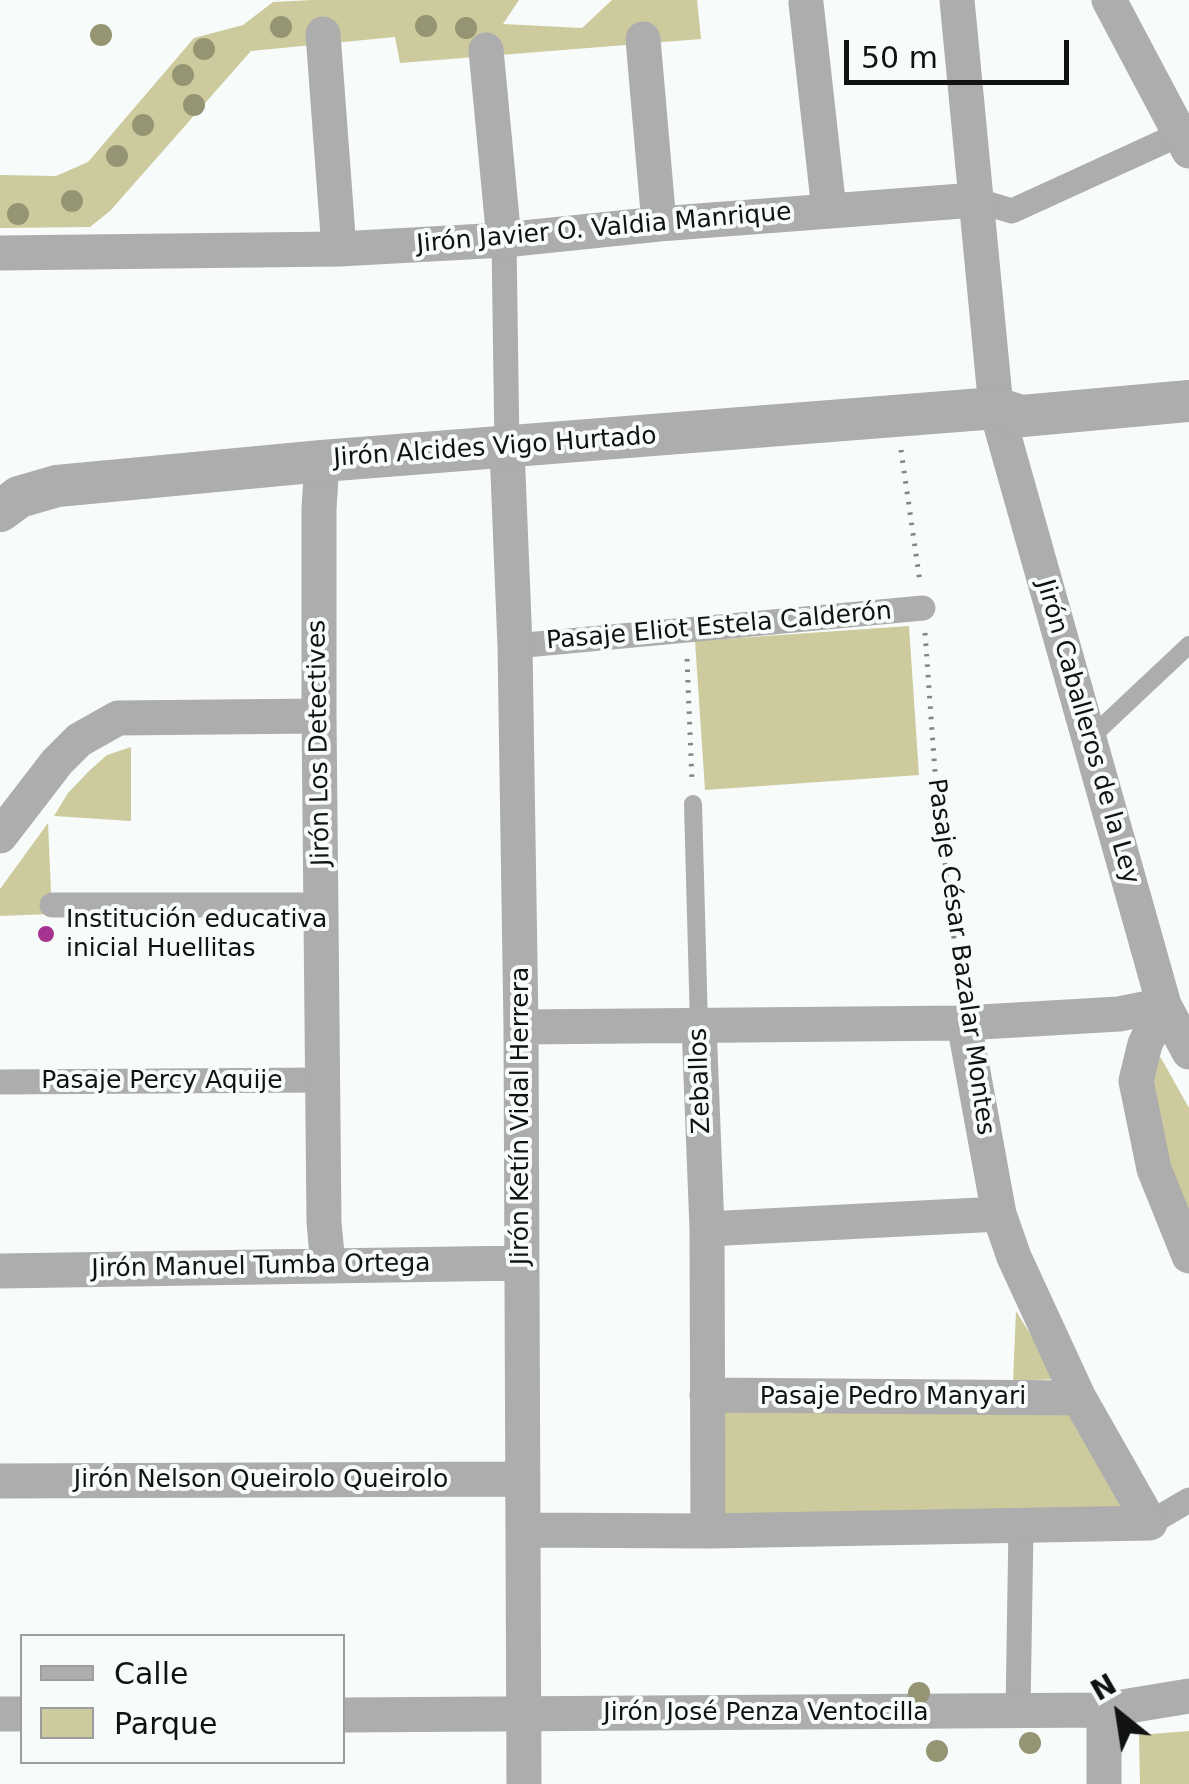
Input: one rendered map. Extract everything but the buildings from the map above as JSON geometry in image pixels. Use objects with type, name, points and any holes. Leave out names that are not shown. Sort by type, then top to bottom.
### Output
[{"type":"street","name":"Jirón Caballeros de la Ley","points":[[957,0],[996,408],[1164,1004],[1189,1052]]},
{"type":"street","points":[[1109,0],[1186,139]]},
{"type":"street","points":[[806,3],[829,210]]},
{"type":"street","points":[[323,34],[339,249]]},
{"type":"street","points":[[642,40],[658,224]]},
{"type":"street","points":[[486,50],[504,240],[507,449]]},
{"type":"street","name":"Jirón Javier O. Valdia Manrique","points":[[0,253],[339,249],[504,240],[975,200],[1012,211],[1186,139]]},
{"type":"street","name":"Jirón Alcides Vigo Hurtado","points":[[996,408],[1020,392],[1189,373]]},
{"type":"street","name":"Jirón Alcides Vigo Hurtado","points":[[6,496],[57,486],[322,461],[996,408],[1022,416],[1189,401]]},
{"type":"street","name":"Jirón Ketín Vidal Herrera","points":[[507,449],[515,646],[521,1027],[524,1784]]},
{"type":"street","name":"Jirón Los Detectives","points":[[322,461],[320,716],[324,1222],[328,1266]]},
{"type":"street","name":"Pasaje Eliot Estela Calderón","points":[[515,646],[923,608]]},
{"type":"street","points":[[0,836],[56,762],[89,733],[118,718],[320,716]]},
{"type":"street","points":[[52,905],[322,905]]},
{"type":"street","points":[[521,1027],[964,1023],[1119,1014],[1164,1004]]},
{"type":"street","points":[[1164,1004],[1144,1044],[1136,1080],[1154,1170],[1189,1256]]},
{"type":"street","name":"Pasaje César Bazalar Montes","points":[[964,1023],[1000,1214],[1014,1257],[1079,1398],[1150,1523]]},
{"type":"street","name":"Zeballos","points":[[699,1026],[707,1228],[708,1531]]},
{"type":"street","name":"Pasaje Percy Aquije","points":[[0,1082],[324,1080]]},
{"type":"street","points":[[707,1228],[1000,1214]]},
{"type":"street","name":"Jirón Manuel Tumba Ortega","points":[[0,1271],[522,1263]]},
{"type":"street","name":"Pasaje Pedro Manyari","points":[[707,1395],[1079,1398]]},
{"type":"street","name":"Jirón Nelson Queirolo Queirolo","points":[[0,1481],[522,1479]]},
{"type":"street","points":[[523,1530],[708,1531],[1150,1523],[1189,1500]]},
{"type":"street","points":[[1018,1711],[1020,1526]]},
{"type":"street","name":"Jirón José Penza Ventocilla","points":[[345,1715],[1104,1710],[1189,1696]]},
{"type":"street","points":[[1104,1710],[1104,1784]]},
{"type":"lane","points":[[1088,740],[1189,646]]},
{"type":"lane","name":"Zeballos","points":[[693,804],[699,1026]]},
{"type":"path","name":"Pasaje César Bazalar Montes","points":[[897,417],[923,608],[936,786],[964,1023]]},
{"type":"path","points":[[686,630],[693,804]]},
{"type":"green space","points":[[519,0],[503,24],[582,28],[612,0],[697,0],[701,39],[400,63],[395,37],[251,51],[110,211],[90,227],[0,228],[0,175],[56,176],[88,162],[194,38],[243,25],[273,2]]},
{"type":"green space","points":[[909,626],[919,775],[705,790],[695,641]]},
{"type":"green space","points":[[131,747],[131,821],[54,816],[68,793],[89,771],[107,755]]},
{"type":"green space","points":[[48,823],[52,914],[0,916],[0,889]]},
{"type":"green space","points":[[1153,1055],[1161,1058],[1189,1108],[1189,1218],[1148,1105]]},
{"type":"green space","points":[[1016,1311],[1058,1379],[1013,1381]]},
{"type":"green space","points":[[716,1401],[1070,1404],[1131,1515],[717,1521]]},
{"type":"green space","points":[[1189,1731],[1189,1784],[1140,1784],[1139,1735]]},
{"type":"place","name":"Institución educativa inicial Huellitas","points":[[46,934]]}]
